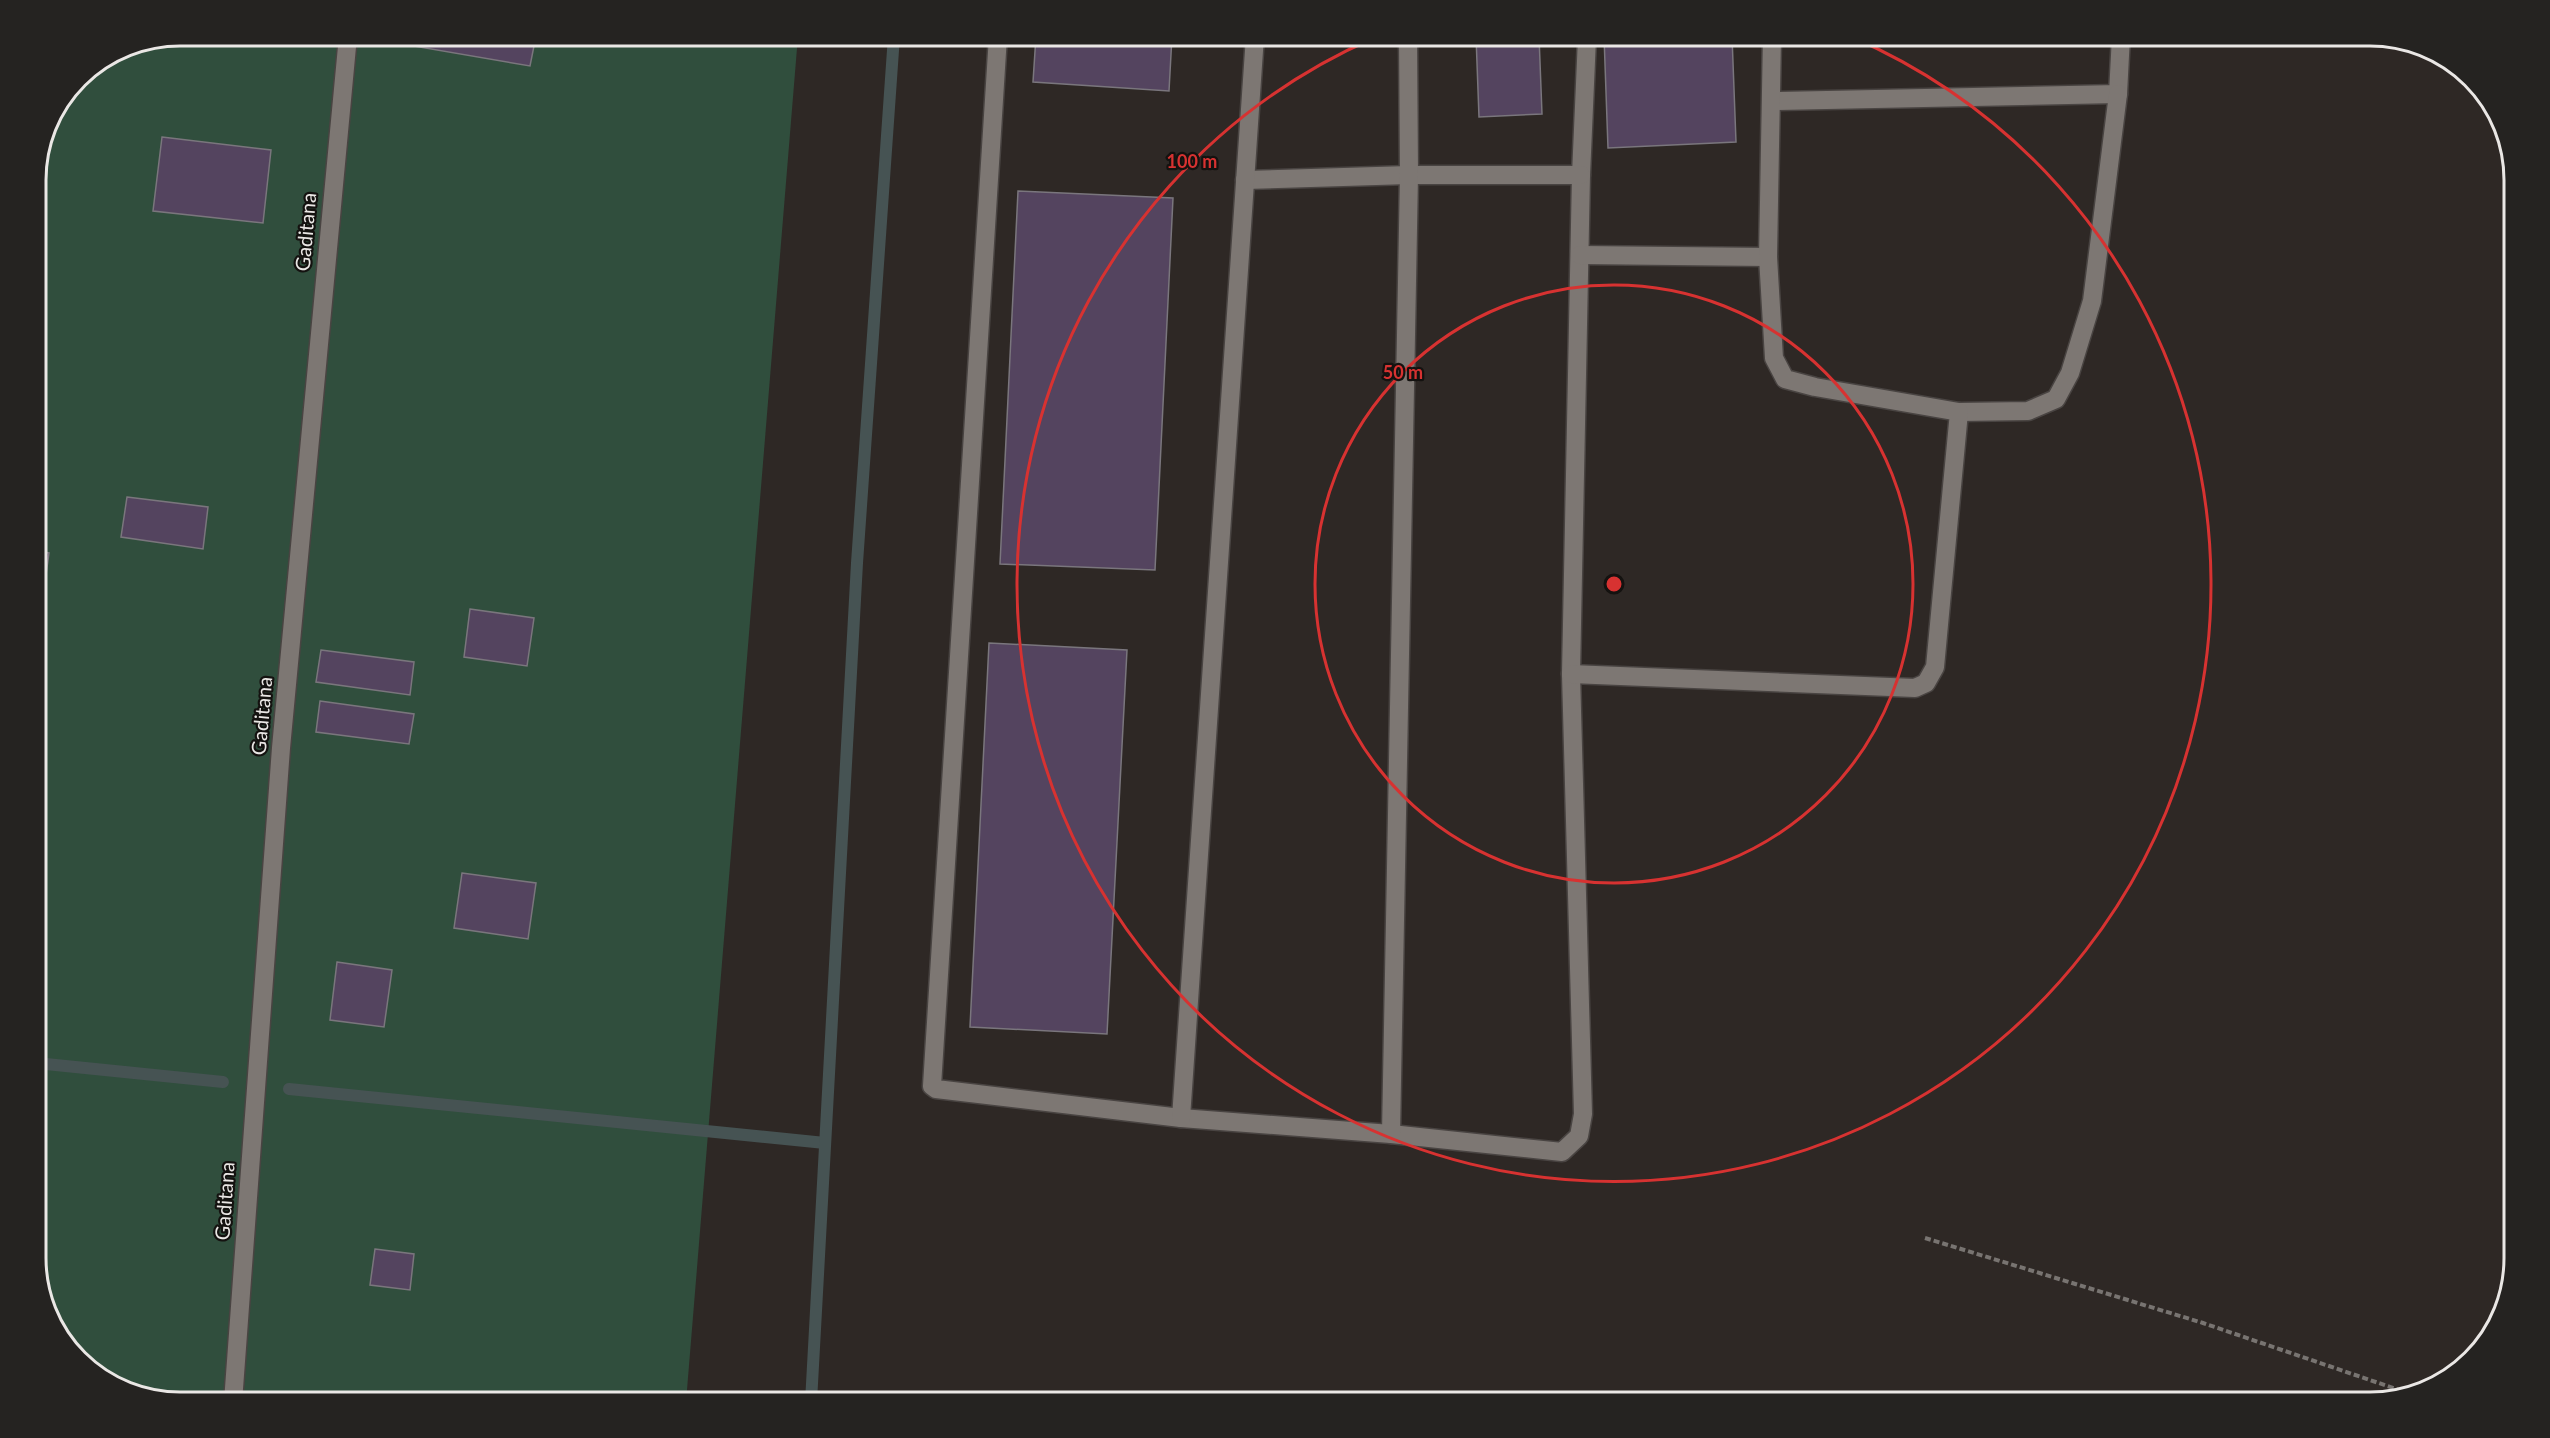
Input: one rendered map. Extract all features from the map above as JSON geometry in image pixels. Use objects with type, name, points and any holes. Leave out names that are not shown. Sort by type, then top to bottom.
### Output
[{"type":"street","name":"Gaditana","points":[[234,1392],[281,748],[347,46]]},
{"type":"street","points":[[997,46],[932,1086],[936,1089],[1181,1118],[1391,1134],[1562,1152],[1579,1136],[1583,1114],[1571,674],[1581,175],[1587,46]]},
{"type":"street","points":[[1181,1118],[1254,46]]},
{"type":"street","points":[[1391,1134],[1409,175],[1408,46]]},
{"type":"street","points":[[1772,46],[1768,257],[1774,358],[1785,379],[1815,387],[1959,412],[2028,411],[2056,399],[2070,373],[2092,301],[2118,94],[2120,46]]},
{"type":"street","points":[[1772,101],[2118,94]]},
{"type":"street","points":[[1245,180],[1409,175],[1581,175]]},
{"type":"street","points":[[1580,255],[1768,257]]},
{"type":"street","points":[[1571,674],[1916,688],[1926,683],[1935,667],[1959,412]]},
{"type":"path","points":[[1925,1238],[2203,1323],[2395,1389]]},
{"type":"green space","points":[[181,46],[797,46],[687,1392],[181,1392],[146,1387],[114,1373],[99,1364],[74,1339],[51,1292],[47,1266],[47,172],[51,146],[60,122],[80,92],[106,69],[146,51]]},
{"type":"building","points":[[413,46],[534,46],[530,66]]},
{"type":"building","points":[[1035,46],[1171,46],[1169,91],[1033,82]]},
{"type":"building","points":[[1476,46],[1539,46],[1542,114],[1479,117]]},
{"type":"building","points":[[1604,46],[1732,46],[1736,142],[1608,148]]},
{"type":"building","points":[[162,137],[271,150],[263,223],[153,211]]},
{"type":"building","points":[[1018,191],[1173,198],[1155,570],[1000,564]]},
{"type":"building","points":[[127,497],[208,507],[203,549],[121,537]]},
{"type":"building","points":[[470,609],[534,618],[527,666],[464,657]]},
{"type":"building","points":[[989,643],[1127,650],[1107,1034],[970,1027]]},
{"type":"building","points":[[321,650],[414,662],[410,695],[316,682]]},
{"type":"building","points":[[320,701],[414,714],[409,744],[316,732]]},
{"type":"building","points":[[462,873],[536,883],[528,939],[454,928]]},
{"type":"building","points":[[337,962],[392,970],[384,1027],[330,1020]]},
{"type":"building","points":[[375,1249],[414,1254],[410,1290],[370,1285]]},
{"type":"waterway","points":[[812,1392],[857,563],[893,46]]},
{"type":"waterway","points":[[47,1064],[223,1082]]},
{"type":"waterway","points":[[289,1089],[825,1143]]}]
